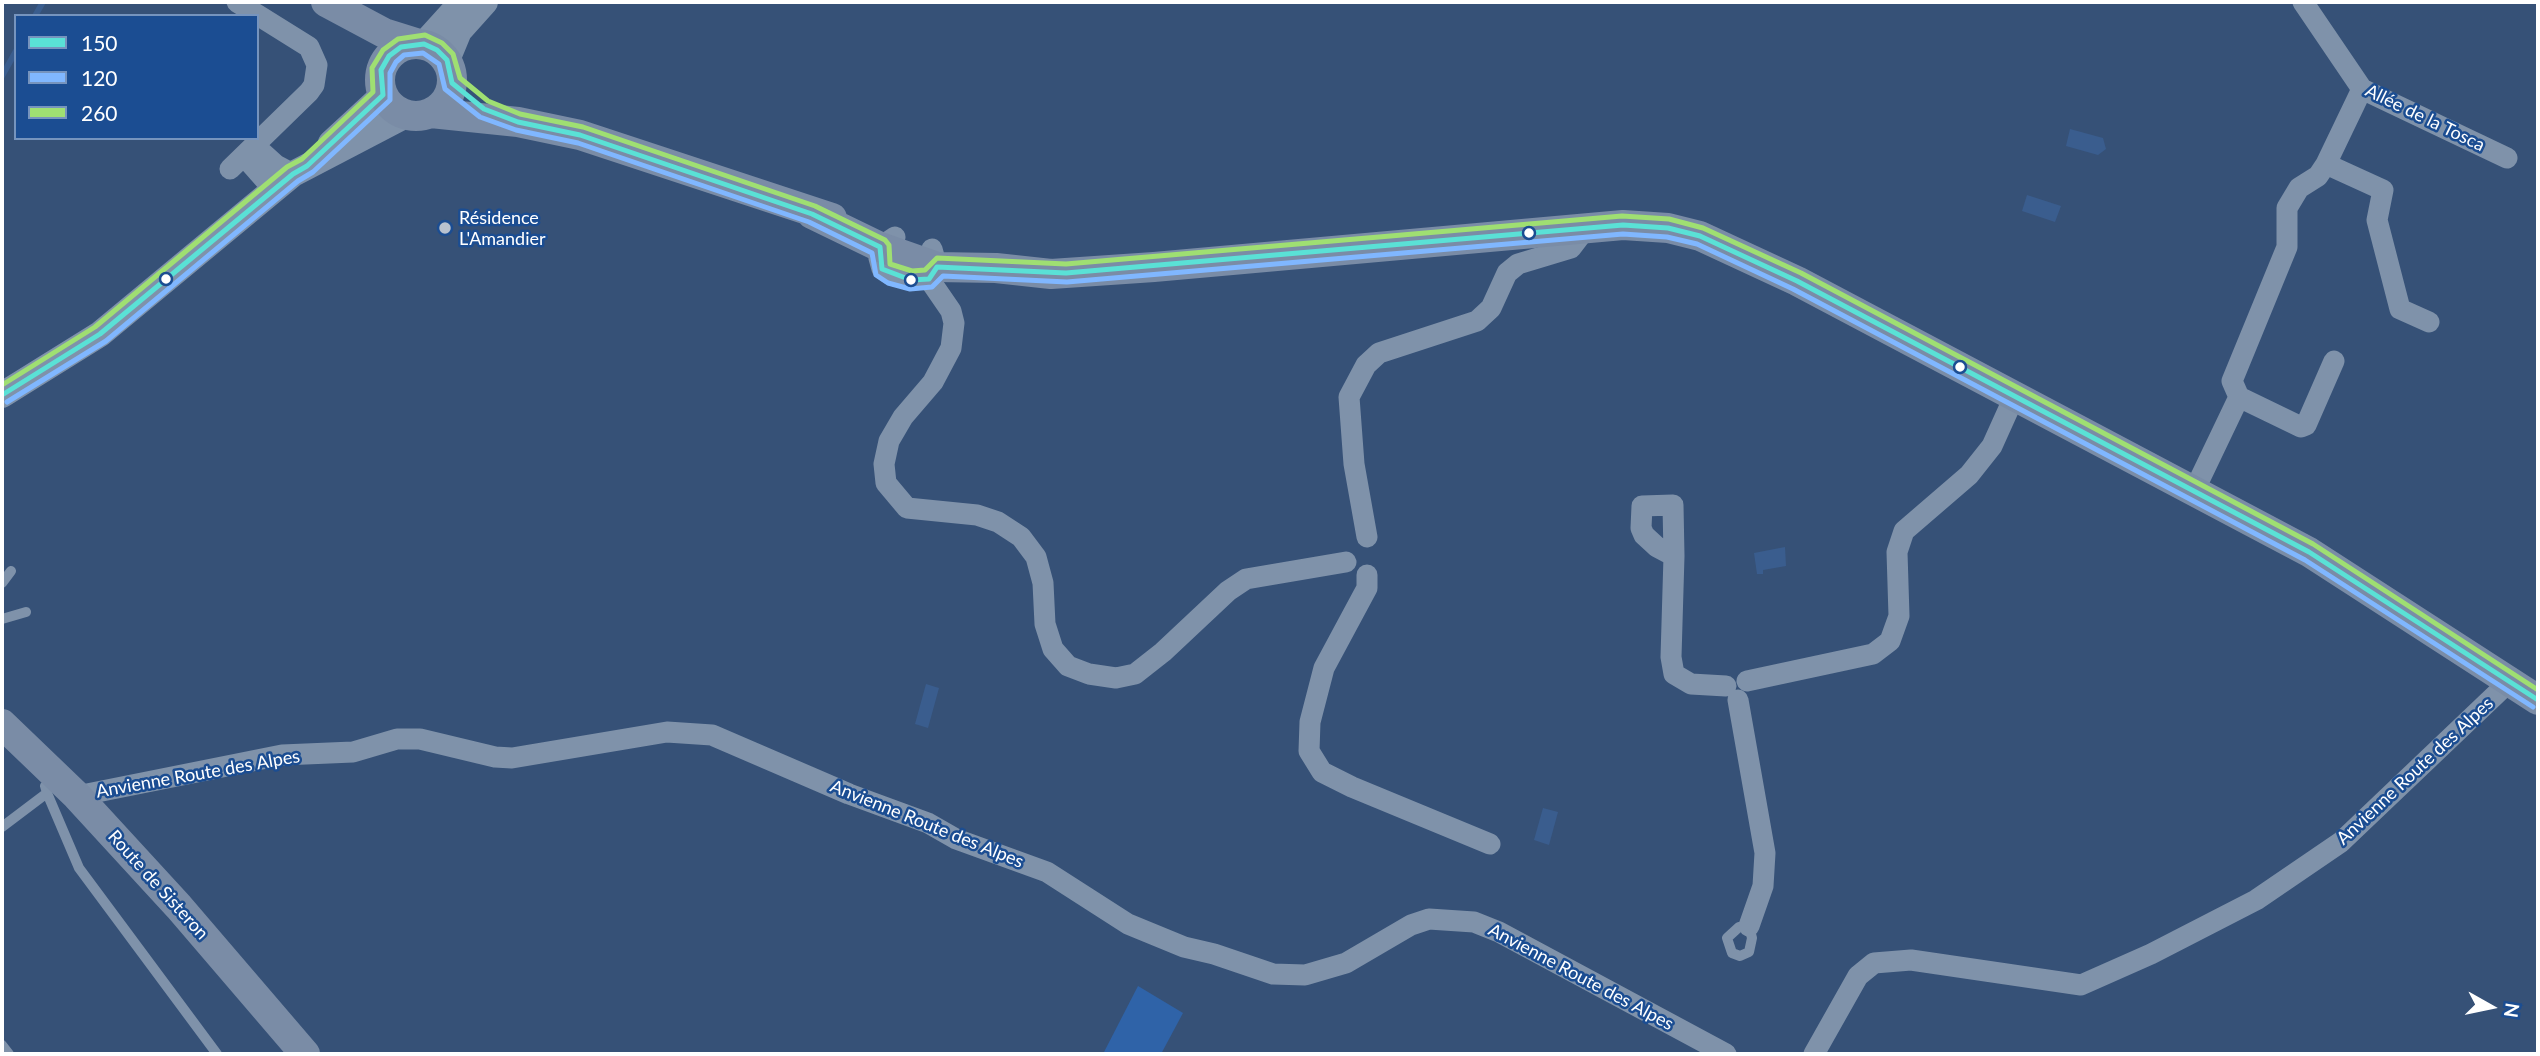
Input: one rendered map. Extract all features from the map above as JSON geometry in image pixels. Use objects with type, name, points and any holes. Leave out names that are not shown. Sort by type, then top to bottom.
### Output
[{"type":"main road","points":[[328,3],[435,58],[484,109],[519,122]]},
{"type":"main road","points":[[328,3],[382,82],[392,107],[419,114],[519,122],[580,135],[812,214],[888,242],[933,265],[1051,274],[1124,270],[1623,225],[1668,228],[1726,245],[2196,489],[2309,552],[2538,700]]},
{"type":"main road","points":[[382,82],[389,56],[401,47],[435,58]]},
{"type":"main road","points":[[419,114],[446,101],[435,58]]},
{"type":"main road","name":"Route de Sisteron","points":[[2,724],[77,796],[179,907],[305,1054]]},
{"type":"street","points":[[237,2],[256,14]]},
{"type":"street","points":[[435,58],[462,2]]},
{"type":"street","points":[[435,58],[485,2]]},
{"type":"street","name":"Allée de la Tosca","points":[[2303,2],[2361,89],[2507,158]]},
{"type":"street","points":[[259,16],[309,47],[317,65],[314,85],[309,92],[243,157],[276,165],[292,177]]},
{"type":"street","points":[[2,395],[100,334],[292,177],[382,82]]},
{"type":"street","points":[[2334,361],[2306,425],[2301,427],[2239,397],[2232,381],[2287,247],[2287,208],[2299,188],[2318,176],[2326,164],[2361,89]]},
{"type":"street","points":[[292,177],[419,114]]},
{"type":"street","points":[[2326,164],[2383,190],[2377,220],[2400,309],[2429,322]]},
{"type":"street","points":[[1367,537],[1354,464],[1349,397],[1366,365],[1379,353],[1477,321],[1491,308],[1507,273],[1518,264],[1571,248],[1587,227]]},
{"type":"street","points":[[933,265],[954,323],[951,348],[933,382],[903,417],[889,441],[884,464],[886,482],[907,508],[976,516],[998,522],[1021,537],[1037,557],[1043,583],[1045,624],[1053,649],[1068,666],[1116,678],[1135,674],[1163,652],[1228,591],[1246,579],[1346,562]]},
{"type":"street","points":[[1674,556],[1671,657],[1674,674],[1691,684],[1748,695],[1747,681],[1873,654],[1890,641],[1899,615],[1897,552],[1904,531],[1969,475],[1992,446],[2015,395]]},
{"type":"street","points":[[2196,489],[2239,397]]},
{"type":"street","points":[[1367,575],[1367,588],[1324,668],[1310,722],[1310,751],[1322,772],[1490,844]]},
{"type":"street","name":"Anvienne Route des Alpes","points":[[1814,1054],[1858,976],[1874,963],[1912,960],[2081,985],[2151,954],[2256,900],[2341,842],[2445,746],[2510,681]]},
{"type":"street","points":[[1732,693],[1765,853],[1763,886],[1749,926]]},
{"type":"street","name":"Anvienne Route des Alpes","points":[[77,796],[282,755],[353,752],[397,739],[420,739],[495,757],[512,758],[667,732],[712,735],[849,794],[928,823],[956,839],[1047,872],[1128,924],[1184,947],[1273,974],[1293,976],[1346,963],[1411,925],[1429,919],[1474,922],[1499,932],[1727,1054]]},
{"type":"lane","points":[[2,583],[11,571]]},
{"type":"lane","points":[[2,619],[26,612]]},
{"type":"lane","points":[[40,761],[47,793],[79,868],[217,1054]]},
{"type":"lane","points":[[2,827],[47,793]]},
{"type":"lane","points":[[2,1045],[9,1054]]},
{"type":"shaded area","points":[[2070,129],[2103,138],[2106,149],[2098,155],[2066,146]]},
{"type":"shaded area","points":[[2027,195],[2061,206],[2055,222],[2022,211]]},
{"type":"shaded area","points":[[1785,547],[1786,566],[1763,570],[1763,574],[1757,574],[1754,553]]},
{"type":"shaded area","points":[[926,684],[939,688],[928,728],[915,724]]},
{"type":"shaded area","points":[[1543,808],[1558,812],[1549,845],[1534,840]]},
{"type":"shaded area","points":[[1138,986],[1183,1013],[1161,1054],[1103,1054]]},
{"type":"waterway","points":[[36,14],[43,2]]},
{"type":"waterway","points":[[2,76],[14,55]]},
{"type":"transit line","name":"260","points":[[2,385],[95,327],[287,167],[302,159],[373,92],[372,68],[383,50],[398,39],[425,35],[442,43],[453,54],[460,78],[488,101],[520,114],[583,127],[815,206],[885,240],[889,245],[890,264],[912,271],[925,270],[937,258],[1066,264],[1622,216],[1669,219],[1703,228],[1801,273],[2313,544],[2538,690]]},
{"type":"transit line","name":"150","points":[[2,395],[100,334],[293,174],[307,166],[383,95],[381,70],[389,56],[401,47],[424,44],[437,50],[447,60],[452,83],[484,109],[518,122],[580,135],[812,214],[880,247],[882,269],[911,280],[929,279],[937,267],[1066,273],[1623,225],[1668,228],[1700,236],[1797,281],[2309,552],[2538,700]]},
{"type":"transit line","name":"120","points":[[7,402],[106,341],[298,181],[313,172],[390,100],[390,73],[396,62],[404,55],[423,53],[439,64],[445,89],[480,117],[516,130],[578,143],[809,222],[872,253],[876,275],[888,283],[910,289],[932,287],[943,276],[1067,282],[1623,234],[1667,237],[1697,244],[1793,289],[2305,560],[2533,707]]},
{"type":"place","name":"Résidence L'Amandier","points":[[445,228]]}]
